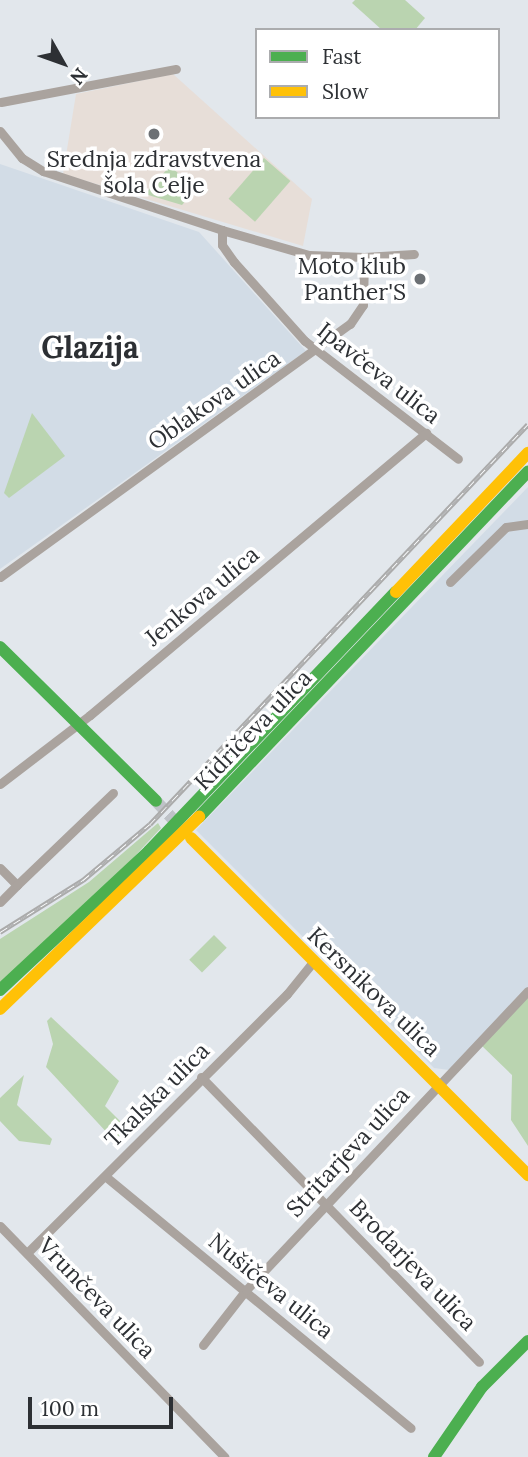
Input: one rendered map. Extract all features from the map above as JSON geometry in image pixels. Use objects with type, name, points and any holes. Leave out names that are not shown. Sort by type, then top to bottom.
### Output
[{"type":"main road","name":"Kidričeva ulica","points":[[0,990],[149,851],[528,453]]},
{"type":"main road","name":"Kidričeva ulica","points":[[0,1009],[158,860],[528,472]]},
{"type":"main road","points":[[0,647],[77,726],[156,801]]},
{"type":"main road","name":"Kersnikova ulica","points":[[191,838],[528,1175]]},
{"type":"main road","points":[[434,1457],[482,1387],[528,1341]]},
{"type":"street","points":[[0,111],[0,102],[176,69]]},
{"type":"street","points":[[0,131],[22,158],[43,171],[222,230],[309,255],[364,257],[414,254]]},
{"type":"street","name":"Ipavčeva ulica","points":[[222,230],[222,245],[234,262],[315,351],[458,459]]},
{"type":"street","name":"Oblakova ulica","points":[[0,577],[315,351],[357,316],[365,293],[364,257]]},
{"type":"street","name":"Jenkova ulica","points":[[0,784],[77,726],[426,433]]},
{"type":"street","points":[[450,582],[506,527],[528,524]]},
{"type":"street","points":[[0,902],[113,793]]},
{"type":"street","points":[[0,868],[17,885]]},
{"type":"street","name":"Tkalska ulica","points":[[27,1253],[287,994],[313,962]]},
{"type":"street","name":"Stritarjeva ulica","points":[[203,1345],[246,1290],[528,991]]},
{"type":"street","name":"Brodarjeva ulica","points":[[201,1077],[327,1203],[479,1362]]},
{"type":"street","name":"Nušičeva ulica","points":[[105,1176],[411,1428]]},
{"type":"street","name":"Vrunčeva ulica","points":[[0,1226],[225,1457]]},
{"type":"shaded area","name":"Srednja zdravstvena šola Celje","points":[[173,74],[312,199],[303,246],[63,174],[76,94]]},
{"type":"shaded area","points":[[0,164],[199,232],[306,351],[0,569]]},
{"type":"shaded area","points":[[528,487],[528,997],[457,1071],[434,1068],[196,830]]},
{"type":"green space","points":[[355,0],[405,0],[425,18],[417,28],[380,28],[352,3]]},
{"type":"green space","points":[[264,158],[290,181],[255,222],[229,199]]},
{"type":"green space","points":[[170,166],[196,189],[182,205],[145,194]]},
{"type":"green space","points":[[32,413],[65,456],[9,498],[4,493]]},
{"type":"green space","points":[[158,823],[161,828],[118,874],[0,983],[0,939],[89,882]]},
{"type":"green space","points":[[214,935],[227,948],[202,972],[189,960]]},
{"type":"green space","points":[[528,997],[528,1146],[511,1120],[512,1075],[481,1045]]},
{"type":"green space","points":[[51,1017],[119,1081],[105,1106],[126,1127],[118,1137],[110,1136],[46,1067],[53,1044],[47,1021]]},
{"type":"green space","points":[[24,1075],[17,1105],[52,1139],[50,1145],[19,1141],[0,1121],[0,1098]]},
{"type":"tunnel","points":[[156,801],[182,829]]},
{"type":"railway","points":[[0,932],[83,880],[150,824],[528,424]]},
{"type":"traffic: fast","points":[[199,817],[528,472]]},
{"type":"traffic: fast","points":[[0,990],[149,851],[396,592]]},
{"type":"traffic: fast","points":[[0,647],[156,801]]},
{"type":"traffic: fast","points":[[434,1457],[482,1387],[528,1341]]},
{"type":"traffic: slow","points":[[396,592],[528,453]]},
{"type":"traffic: slow","points":[[0,1009],[199,817]]},
{"type":"traffic: slow","points":[[191,838],[528,1175]]},
{"type":"place","name":"Srednja zdravstvena šola Celje","points":[[154,134]]},
{"type":"place","name":"Moto klub Panther'S","points":[[420,279]]},
{"type":"district","name":"Glazija","points":[[90,347]]}]
